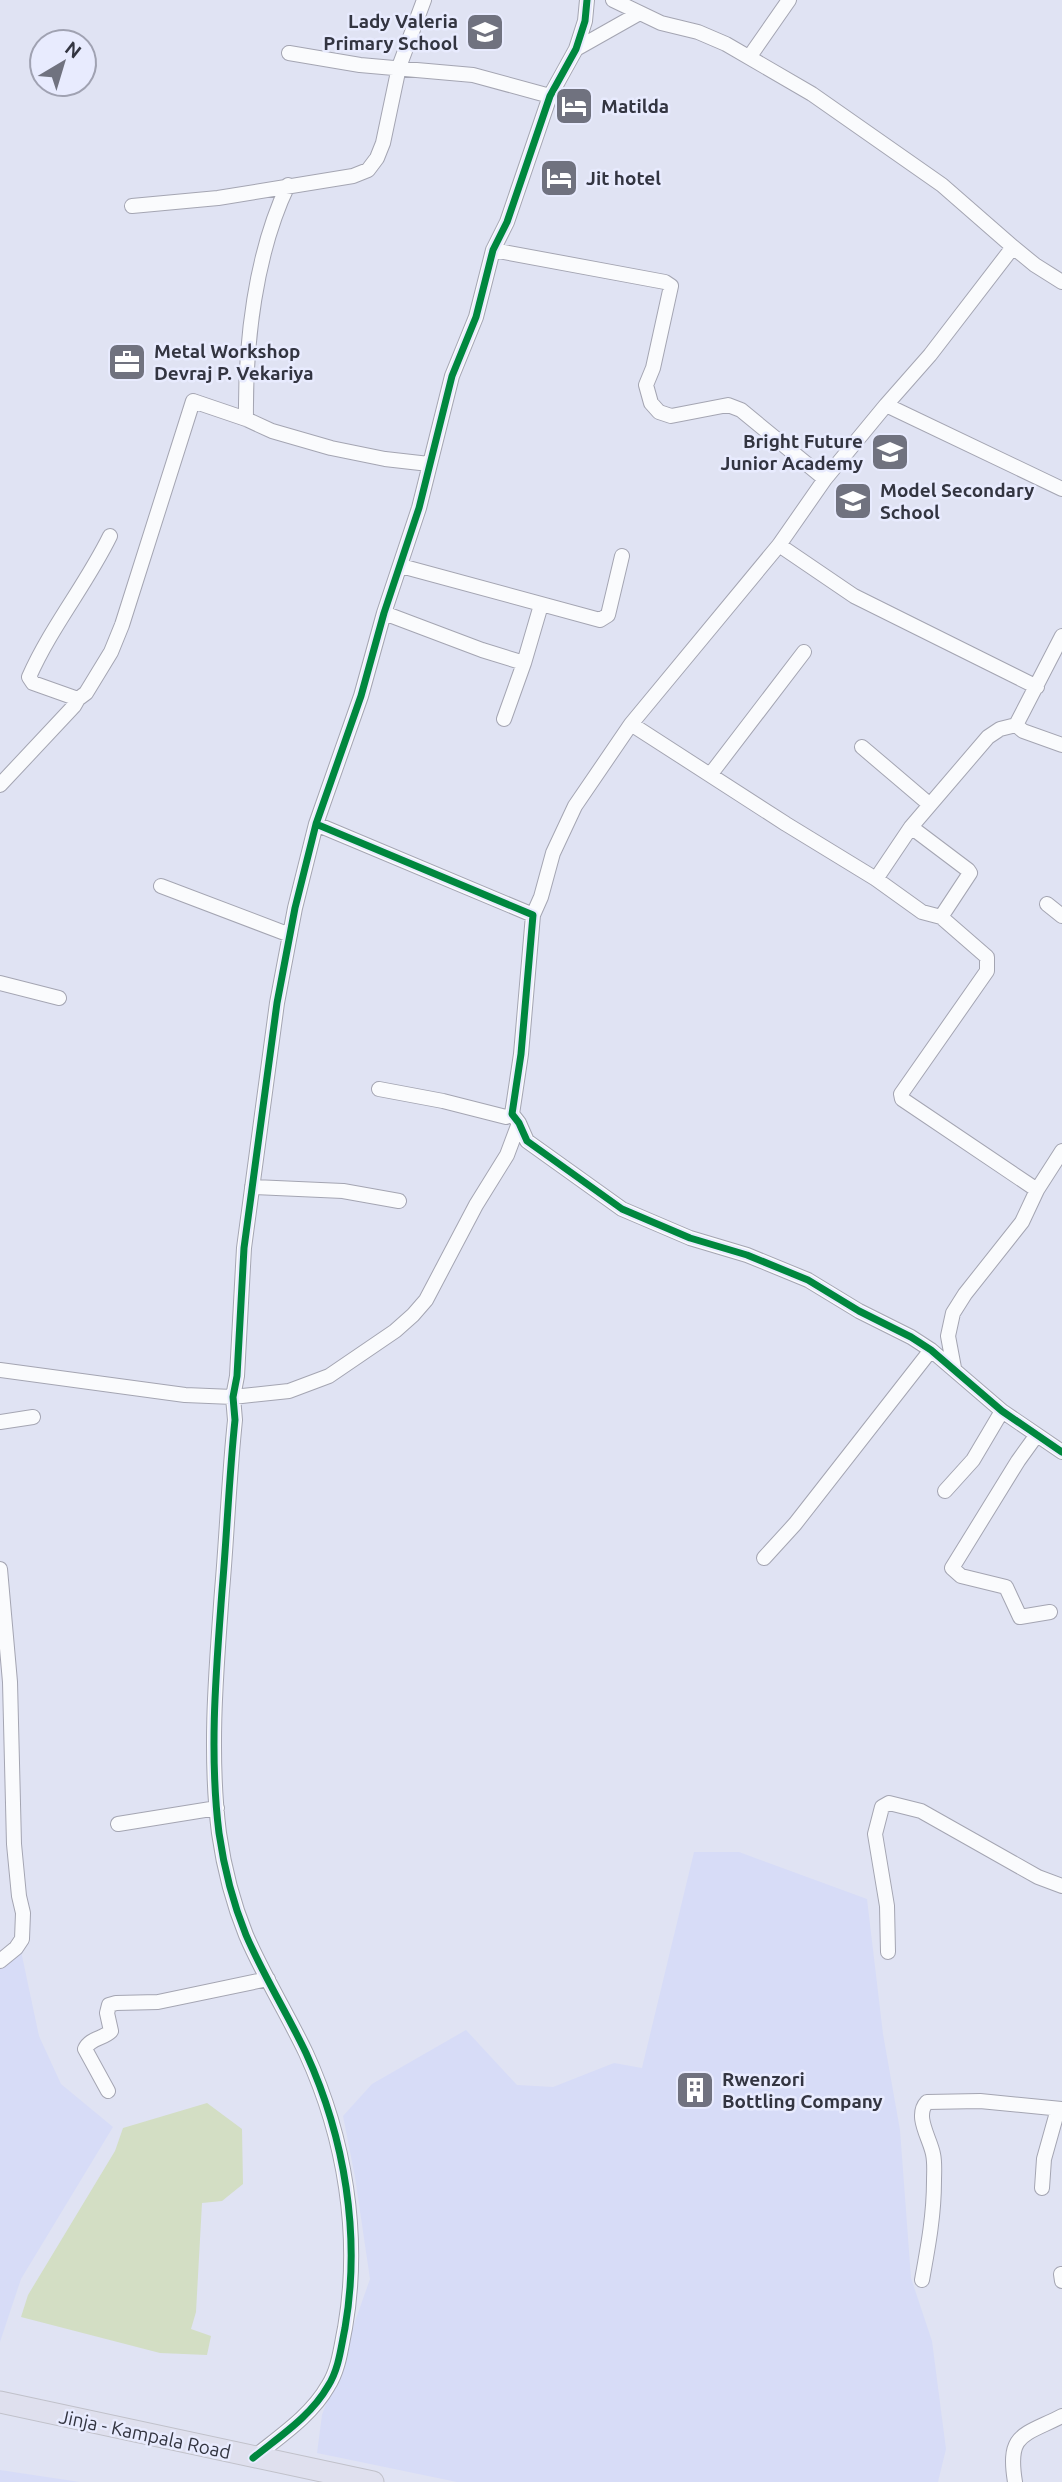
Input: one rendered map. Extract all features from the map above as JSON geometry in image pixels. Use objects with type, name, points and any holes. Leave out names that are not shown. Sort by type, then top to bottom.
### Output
[{"type":"highway","name":"Jinja - Kampala Road","points":[[0,2402],[373,2482]]},
{"type":"street","points":[[132,206],[218,198],[354,176],[368,170],[383,143],[399,67],[424,0]]},
{"type":"street","points":[[253,2458],[310,2411],[330,2384],[338,2360],[348,2310],[351,2258],[348,2202],[338,2145],[315,2075],[246,1935],[233,1898],[225,1866],[215,1786],[215,1692],[235,1420],[233,1397],[237,1376],[244,1248],[277,1003],[289,935],[316,824],[361,696],[384,613],[419,508],[453,376],[475,317],[493,250],[507,222],[550,96],[576,49],[585,21],[587,0]]},
{"type":"street","points":[[613,0],[661,23],[698,32],[750,56],[812,94],[942,185],[1035,265],[1062,282]]},
{"type":"street","points":[[750,56],[789,0]]},
{"type":"street","points":[[576,49],[638,13]]},
{"type":"street","points":[[289,53],[360,65],[473,75],[550,96]]},
{"type":"street","points":[[246,419],[250,345],[258,282],[274,214],[288,185]]},
{"type":"street","points":[[0,1370],[185,1395],[233,1397],[289,1391],[312,1385],[352,1362],[413,1315],[436,1284],[476,1205],[507,1155],[516,1118],[533,915],[553,853],[575,806],[631,724],[779,545],[825,480],[930,355],[1013,247]]},
{"type":"street","points":[[493,250],[665,282],[671,286],[653,368],[646,385],[650,403],[659,412],[671,416],[728,405],[741,410],[825,480]]},
{"type":"street","points":[[0,785],[86,693],[111,652],[193,401],[272,431],[331,448],[385,459],[429,464]]},
{"type":"street","points":[[886,405],[1062,489]]},
{"type":"street","points":[[78,699],[33,683],[29,677],[41,650],[94,569],[110,536]]},
{"type":"street","points":[[779,545],[854,596],[1037,687]]},
{"type":"street","points":[[401,566],[600,620],[610,609],[622,556]]},
{"type":"street","points":[[503,719],[524,663],[541,605]]},
{"type":"street","points":[[384,613],[524,663]]},
{"type":"street","points":[[876,879],[929,804],[988,737],[1000,729],[1016,725],[1062,636]]},
{"type":"street","points":[[710,775],[804,652]]},
{"type":"street","points":[[631,724],[876,879],[922,912],[941,917],[987,957],[987,971],[901,1094],[902,1099],[1037,1190]]},
{"type":"street","points":[[1016,725],[1023,731],[1062,745]]},
{"type":"street","points":[[862,747],[929,804]]},
{"type":"street","points":[[316,824],[533,915]]},
{"type":"street","points":[[911,827],[970,873],[941,917]]},
{"type":"street","points":[[161,886],[289,935]]},
{"type":"street","points":[[1046,904],[1062,916]]},
{"type":"street","points":[[0,983],[59,998]]},
{"type":"street","points":[[379,1089],[516,1118]]},
{"type":"street","points":[[516,1118],[527,1142],[622,1209],[690,1238],[747,1255],[808,1280],[931,1350],[1002,1411],[1062,1452]]},
{"type":"street","points":[[954,1368],[948,1336],[953,1313],[1022,1223],[1037,1190],[1062,1151]]},
{"type":"street","points":[[252,1187],[342,1191],[399,1201]]},
{"type":"street","points":[[764,1558],[795,1524],[931,1350]]},
{"type":"street","points":[[945,1491],[973,1460],[1002,1411]]},
{"type":"street","points":[[0,1422],[33,1417]]},
{"type":"street","points":[[1036,1436],[952,1568],[961,1576],[1006,1587],[1020,1617],[1050,1612]]},
{"type":"street","points":[[0,1569],[10,1682],[6,1771],[23,1913],[22,1939],[16,1948],[0,1961]]},
{"type":"street","points":[[888,1952],[887,1906],[875,1834],[882,1807],[889,1803],[920,1811],[1038,1877],[1062,1886]]},
{"type":"street","points":[[118,1824],[217,1808]]},
{"type":"street","points":[[108,2091],[85,2049],[92,2041],[111,2031],[107,2013],[109,2006],[116,2003],[158,2002],[268,1979]]},
{"type":"street","points":[[922,2280],[934,2213],[933,2154],[922,2110],[928,2102],[980,2101],[1060,2109],[1044,2159],[1042,2188]]},
{"type":"street","points":[[1061,2274],[1062,2281]]},
{"type":"street","points":[[1016,2482],[1012,2455],[1017,2442],[1023,2436],[1062,2416]]},
{"type":"shaded area","points":[[694,1852],[739,1852],[867,1899],[883,2034],[900,2130],[911,2278],[932,2341],[946,2449],[938,2482],[457,2482],[317,2453],[322,2415],[370,2279],[343,2116],[372,2084],[466,2030],[517,2085],[553,2087],[614,2063],[642,2068]]},
{"type":"shaded area","points":[[21,1951],[39,2036],[61,2084],[113,2127],[21,2279],[0,2342],[0,1962]]},
{"type":"shaded area","points":[[0,2470],[80,2482],[0,2482]]},
{"type":"green space","points":[[207,2103],[242,2129],[243,2184],[222,2201],[202,2203],[196,2312],[191,2329],[211,2336],[207,2355],[160,2353],[21,2317],[28,2295],[115,2151],[123,2128]]},
{"type":"cycle path","points":[[253,2458],[304,2416],[332,2379],[345,2328],[351,2258],[346,2188],[331,2119],[306,2053],[241,1923],[219,1833],[214,1773],[216,1682],[244,1248],[277,1003],[295,908],[316,824],[361,696],[384,613],[419,508],[452,376],[476,317],[493,250],[507,222],[550,96],[576,49],[585,21],[587,0]]},
{"type":"cycle path","points":[[316,824],[533,915],[521,1054],[512,1114],[527,1141],[622,1209],[690,1238],[747,1255],[808,1280],[859,1311],[911,1337],[931,1350],[1002,1411],[1062,1452]]},
{"type":"place","name":"Lady Valeria Primary School","points":[[485,32]]},
{"type":"place","name":"Matilda","points":[[574,106]]},
{"type":"place","name":"Jit hotel","points":[[559,178]]},
{"type":"place","name":"Metal Workshop Devraj P. Vekariya","points":[[127,362]]},
{"type":"place","name":"Bright Future Junior Academy","points":[[890,452]]},
{"type":"place","name":"Model Secondary School","points":[[853,501]]},
{"type":"place","name":"Rwenzori Bottling Company","points":[[695,2090]]}]
